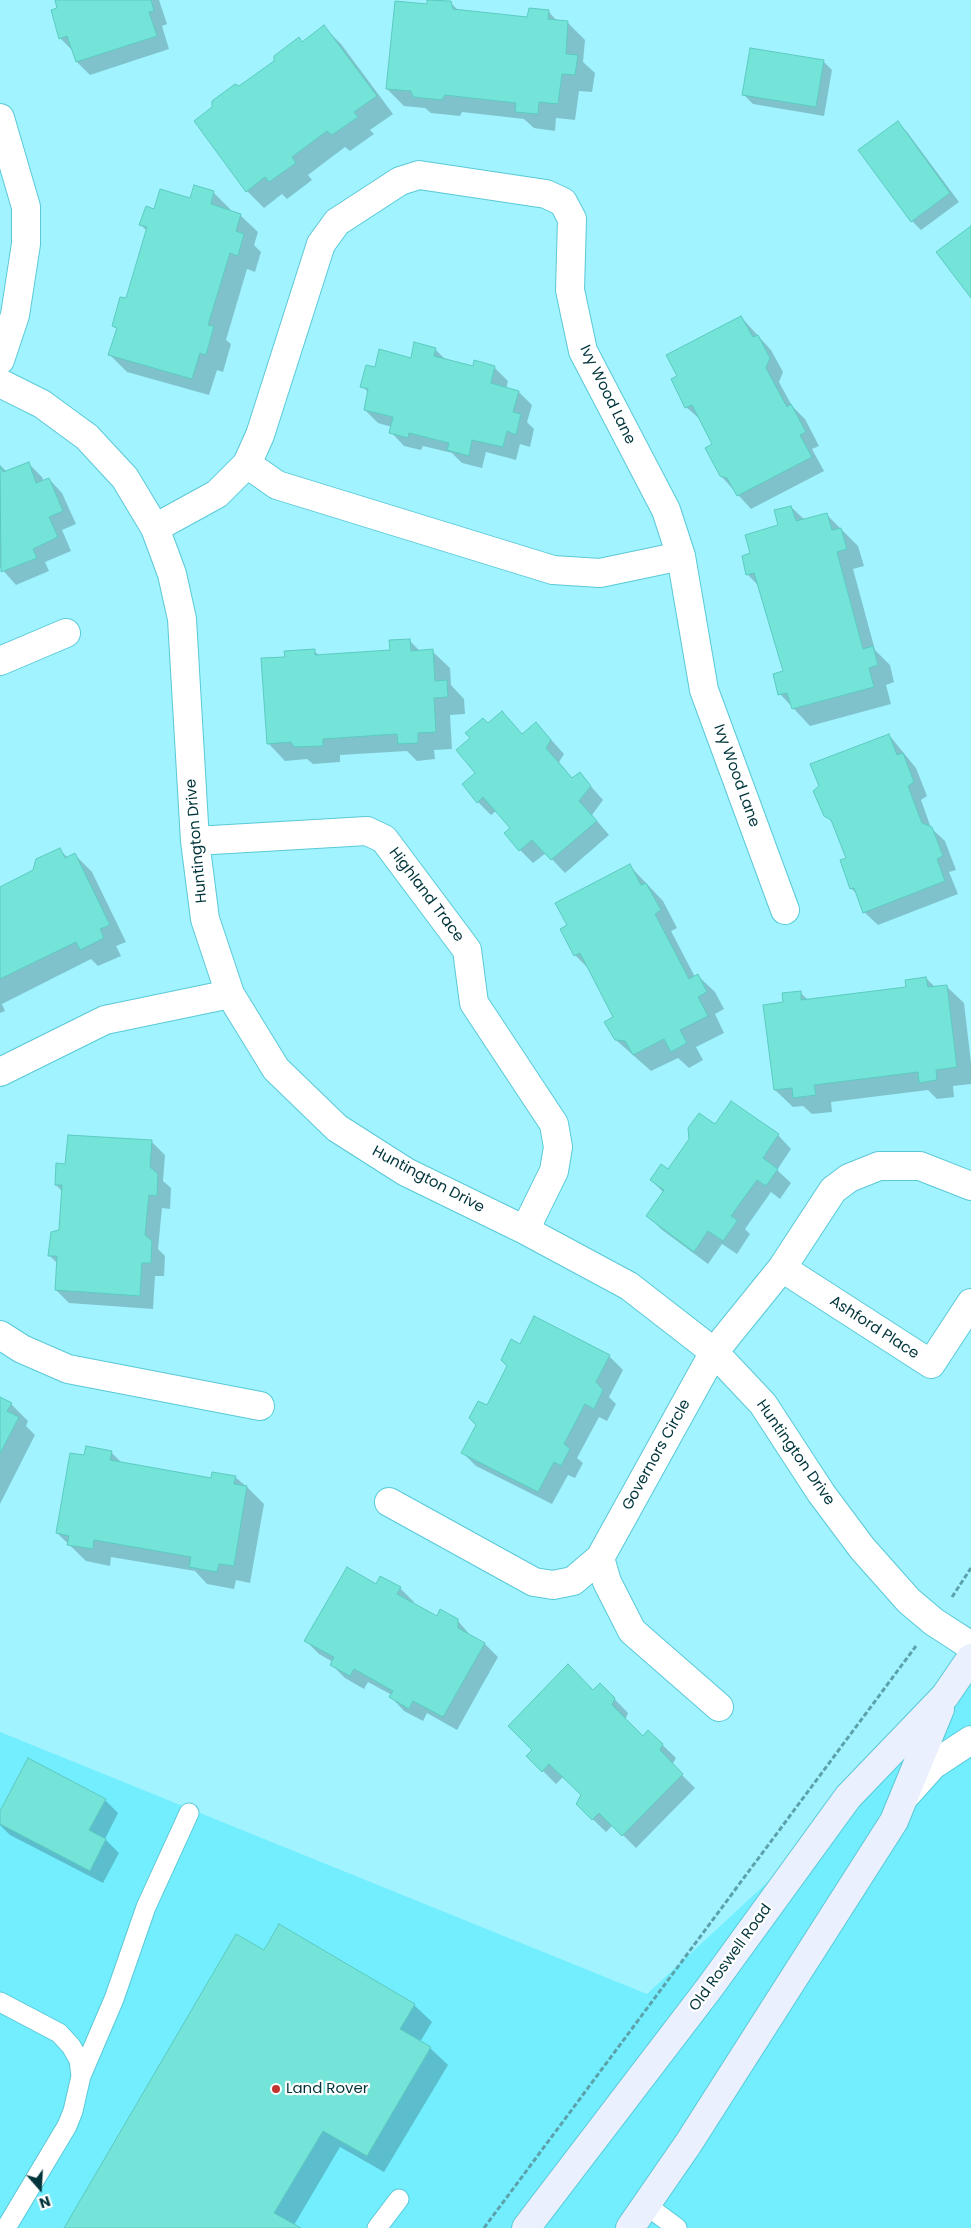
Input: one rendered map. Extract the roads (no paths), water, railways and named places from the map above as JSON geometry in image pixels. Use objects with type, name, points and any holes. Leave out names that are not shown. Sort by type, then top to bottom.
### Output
[{"type":"street","points":[[0,118],[26,207],[26,244],[15,315],[0,360]]},
{"type":"street","name":"Ivy Wood Lane","points":[[155,528],[217,494],[247,464],[260,435],[321,244],[337,222],[400,181],[419,175],[546,194],[563,202],[572,219],[570,290],[583,352],[666,510],[681,556],[704,690],[785,910]]},
{"type":"street","name":"Huntington Drive","points":[[0,383],[42,404],[87,437],[125,478],[155,528],[172,574],[182,619],[195,841],[205,919],[230,994],[276,1069],[337,1128],[406,1172],[525,1230],[629,1286],[714,1352],[763,1404],[821,1493],[862,1548],[909,1601],[934,1622],[971,1646]]},
{"type":"street","points":[[247,464],[277,485],[553,570],[600,572],[681,556]]},
{"type":"street","points":[[0,661],[66,633]]},
{"type":"street","name":"Highland Trace","points":[[195,841],[367,832],[384,839],[467,950],[474,1003],[554,1124],[558,1147],[554,1171],[525,1230]]},
{"type":"street","points":[[0,1072],[105,1020],[230,994]]},
{"type":"street","points":[[714,1352],[782,1268],[833,1190],[849,1178],[880,1166],[920,1166],[971,1186]]},
{"type":"street","name":"Ashford Place","points":[[782,1268],[931,1364],[971,1304]]},
{"type":"street","points":[[0,1335],[22,1349],[68,1369],[260,1406]]},
{"type":"street","name":"Governors Circle","points":[[600,1558],[714,1352]]},
{"type":"street","points":[[389,1502],[534,1582],[553,1585],[573,1580],[600,1558],[607,1582],[632,1631],[719,1707]]},
{"type":"street","name":"Old Roswell Road","points":[[526,2228],[704,1994],[848,1797],[945,1696],[971,1658]]},
{"type":"street","name":"Old Roswell Road","points":[[630,2228],[830,1924],[894,1820],[945,1696]]},
{"type":"street","points":[[904,1797],[933,1765],[971,1740]]},
{"type":"lane","points":[[6,2228],[67,2126],[73,2111],[81,2076],[114,1999],[146,1907],[189,1813]]},
{"type":"lane","points":[[0,2002],[59,2033],[71,2046],[79,2060],[81,2076]]},
{"type":"lane","points":[[377,2228],[399,2199]]},
{"type":"lane","points":[[646,2205],[677,2228]]},
{"type":"place","name":"Land Rover","points":[[276,2089]]}]
